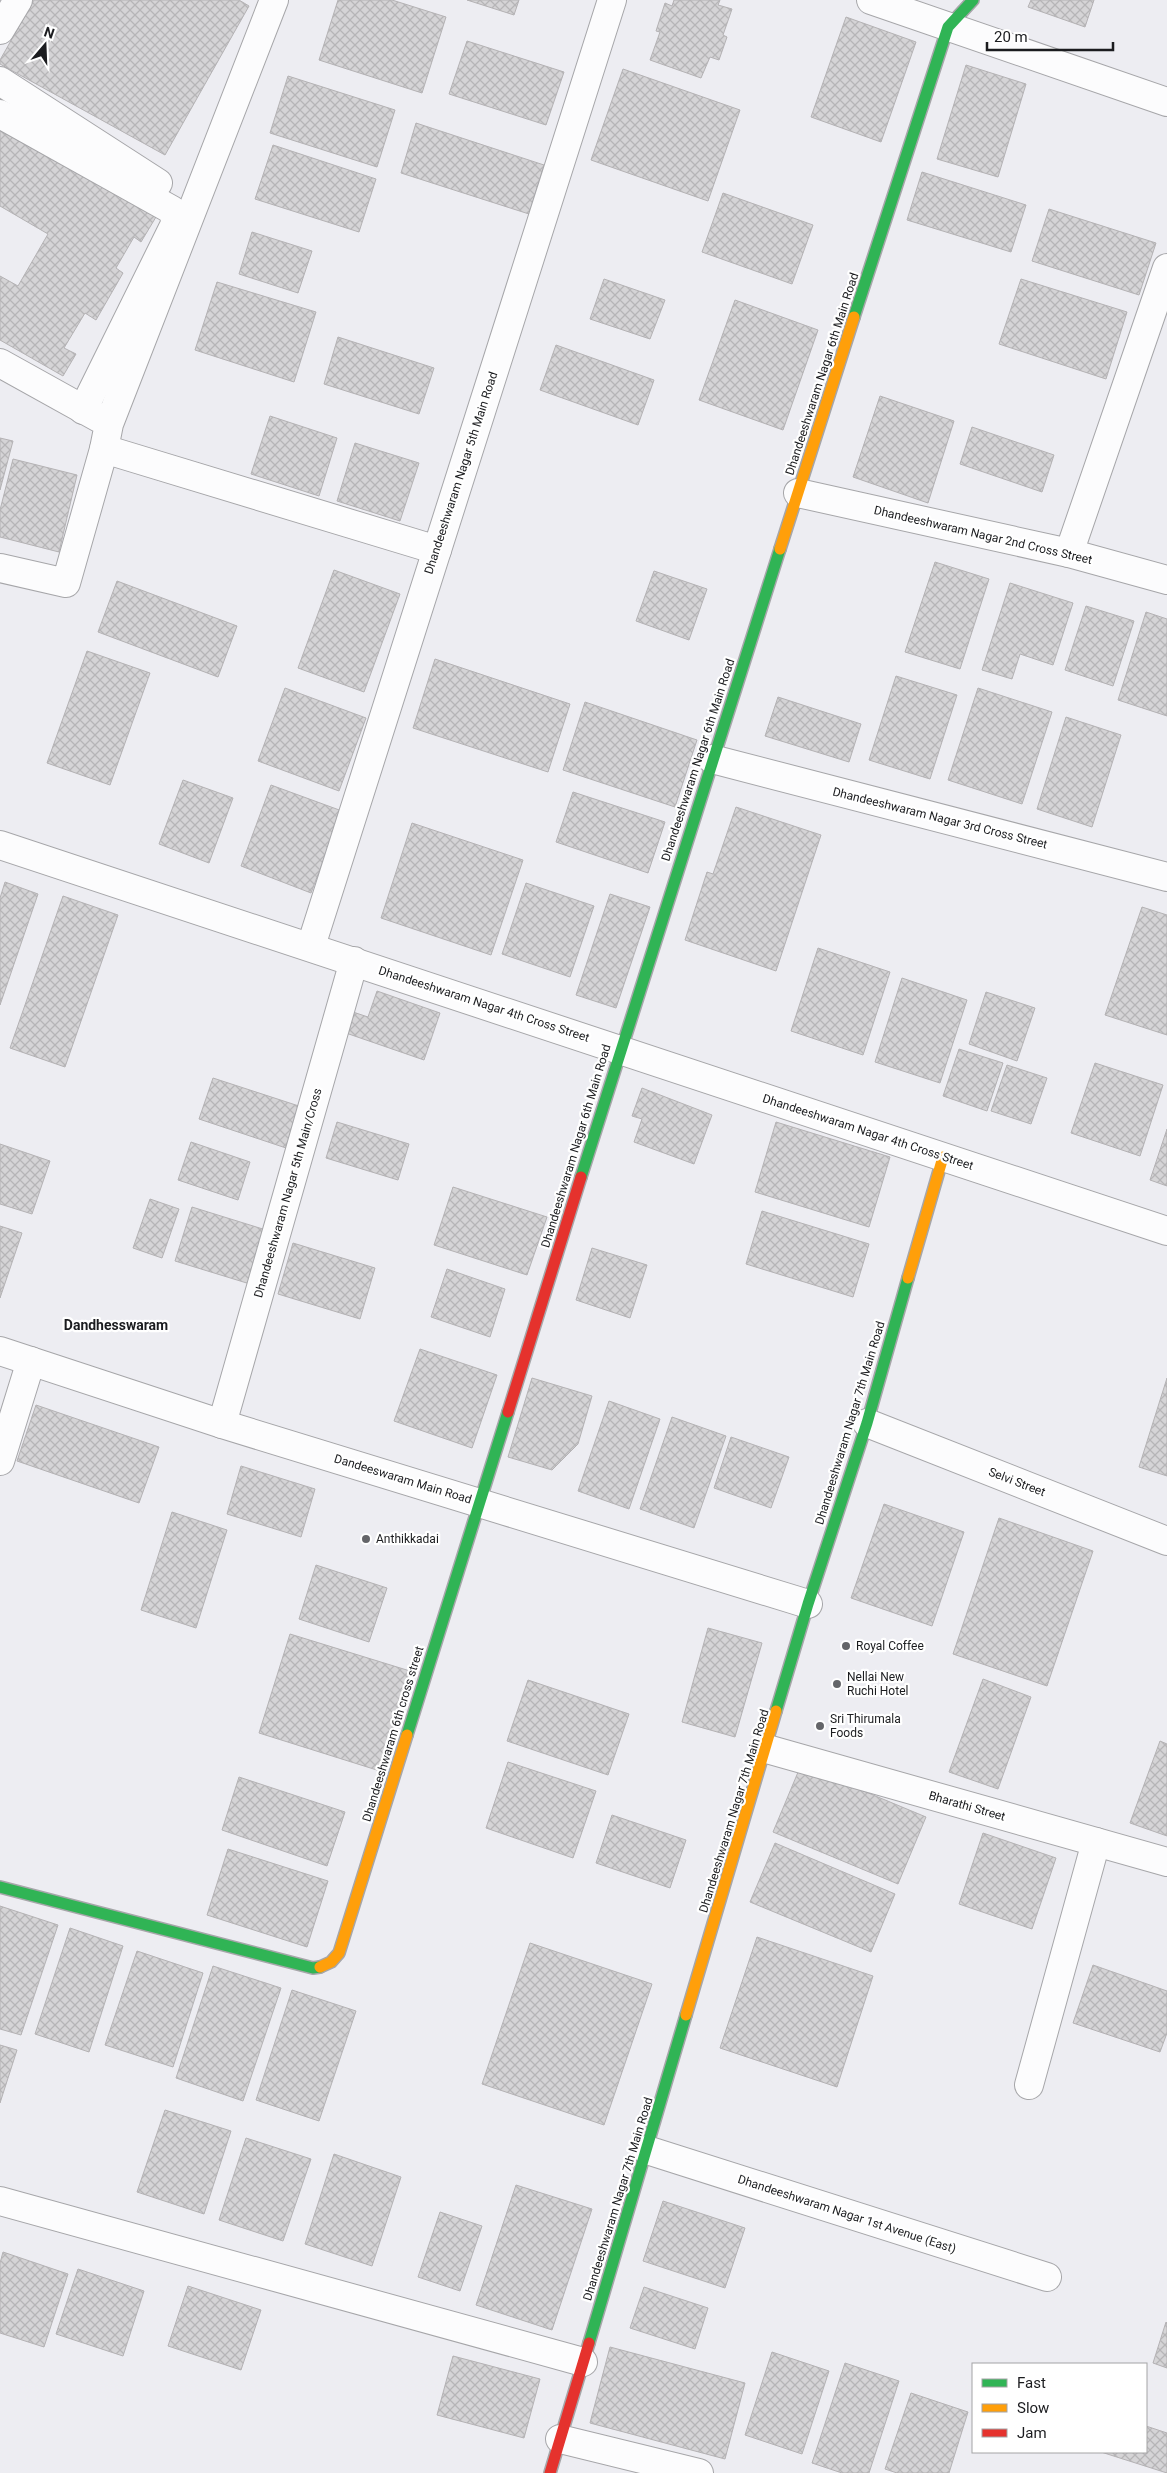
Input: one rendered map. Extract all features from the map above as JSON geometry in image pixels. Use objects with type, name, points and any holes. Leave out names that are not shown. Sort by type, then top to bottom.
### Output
[{"type":"street","points":[[0,30],[18,0]]},
{"type":"street","name":"Dhandeeshwaram Nagar 5th Main Road","points":[[311,946],[612,0]]},
{"type":"street","points":[[871,0],[1167,102]]},
{"type":"street","points":[[948,27],[973,0]]},
{"type":"street","points":[[0,568],[66,583],[107,436],[272,1]]},
{"type":"street","name":"Dhandeeshwaram Nagar 6th Main Road","points":[[479,1502],[712,760],[948,27]]},
{"type":"street","points":[[0,81],[193,206]]},
{"type":"street","points":[[0,114],[172,210],[175,215],[176,222],[83,410]]},
{"type":"street","points":[[1069,553],[1167,268]]},
{"type":"street","points":[[0,363],[83,410],[107,436],[437,550]]},
{"type":"street","name":"Dhandeeshwaram Nagar 2nd Cross Street","points":[[798,493],[1069,553],[1167,580]]},
{"type":"street","name":"Dhandeeshwaram Nagar 3rd Cross Street","points":[[712,760],[1167,876]]},
{"type":"street","name":"Dhandeeshwaram Nagar 4th Cross Street","points":[[0,845],[311,946],[1167,1231]]},
{"type":"street","name":"Dhandeeshwaram Nagar 5th Main/Cross","points":[[222,1424],[354,961]]},
{"type":"street","name":"Dhandeeshwaram Nagar 7th Main Road","points":[[550,2473],[767,1749],[808,1604],[867,1423],[943,1157]]},
{"type":"street","name":"Dandeeswaram Main Road","points":[[0,1351],[222,1424],[808,1604]]},
{"type":"street","points":[[0,1460],[31,1361]]},
{"type":"street","name":"Selvi Street","points":[[867,1423],[1167,1541]]},
{"type":"street","name":"Dhandeeshwaram 6th cross street","points":[[0,1887],[302,1966],[324,1967],[333,1961],[339,1953],[479,1502]]},
{"type":"street","name":"Bharathi Street","points":[[767,1749],[1167,1862]]},
{"type":"street","points":[[1029,2085],[1096,1842]]},
{"type":"street","name":"Dhandeeshwaram Nagar 1st Avenue (East)","points":[[647,2150],[1047,2278]]},
{"type":"street","points":[[0,2201],[583,2362]]},
{"type":"street","points":[[560,2439],[699,2473]]},
{"type":"building","points":[[34,0],[239,0],[249,6],[165,155],[0,64],[0,60]]},
{"type":"building","points":[[338,0],[392,0],[446,17],[422,93],[319,60]]},
{"type":"building","points":[[467,0],[519,0],[514,15]]},
{"type":"building","points":[[674,0],[720,0],[718,5],[732,9],[723,35],[727,37],[719,60],[710,57],[701,78],[650,60],[660,32],[656,31],[665,3],[672,6]]},
{"type":"building","points":[[1031,0],[1094,0],[1085,27],[1028,7]]},
{"type":"building","points":[[846,17],[916,42],[881,142],[811,117]]},
{"type":"building","points":[[467,41],[564,72],[546,125],[449,94]]},
{"type":"building","points":[[966,65],[1026,84],[998,177],[937,159]]},
{"type":"building","points":[[623,69],[740,110],[708,201],[591,160]]},
{"type":"building","points":[[288,76],[395,110],[377,167],[270,133]]},
{"type":"building","points":[[416,123],[544,165],[529,214],[401,173]]},
{"type":"building","points":[[0,127],[156,217],[141,242],[134,237],[116,268],[123,273],[96,320],[85,313],[64,348],[76,354],[63,376],[0,340],[0,276],[18,286],[48,234],[0,206]]},
{"type":"building","points":[[273,145],[376,179],[359,232],[255,199]]},
{"type":"building","points":[[922,172],[1026,205],[1011,252],[907,220]]},
{"type":"building","points":[[723,193],[813,225],[792,284],[702,252]]},
{"type":"building","points":[[1049,209],[1156,243],[1139,295],[1032,261]]},
{"type":"building","points":[[252,232],[312,251],[298,293],[239,274]]},
{"type":"building","points":[[604,279],[665,300],[650,339],[590,319]]},
{"type":"building","points":[[1021,279],[1127,312],[1106,379],[999,344]]},
{"type":"building","points":[[217,282],[316,312],[294,382],[195,350]]},
{"type":"building","points":[[735,300],[818,330],[783,430],[699,400]]},
{"type":"building","points":[[338,337],[434,368],[419,414],[324,384]]},
{"type":"building","points":[[556,345],[654,380],[638,425],[540,390]]},
{"type":"building","points":[[880,396],[954,421],[928,503],[853,477]]},
{"type":"building","points":[[270,416],[337,438],[319,496],[251,474]]},
{"type":"building","points":[[972,427],[1054,455],[1042,492],[960,464]]},
{"type":"building","points":[[0,438],[13,441],[0,490]]},
{"type":"building","points":[[355,443],[419,463],[400,521],[337,501]]},
{"type":"building","points":[[13,459],[77,475],[59,552],[0,537],[0,510]]},
{"type":"building","points":[[935,562],[989,579],[960,669],[905,652]]},
{"type":"building","points":[[334,570],[400,594],[364,692],[298,668]]},
{"type":"building","points":[[654,571],[707,589],[689,640],[636,621]]},
{"type":"building","points":[[117,581],[237,626],[218,677],[98,632]]},
{"type":"building","points":[[1010,583],[1073,603],[1053,665],[1020,654],[1012,679],[982,670]]},
{"type":"building","points":[[1086,606],[1134,621],[1113,686],[1065,670]]},
{"type":"building","points":[[1146,612],[1167,619],[1167,716],[1118,700]]},
{"type":"building","points":[[87,651],[150,673],[110,785],[47,763]]},
{"type":"building","points":[[435,659],[570,704],[548,772],[413,728]]},
{"type":"building","points":[[896,676],[957,695],[930,779],[869,760]]},
{"type":"building","points":[[285,688],[366,718],[339,791],[258,761]]},
{"type":"building","points":[[978,688],[1052,712],[1022,804],[948,780]]},
{"type":"building","points":[[778,697],[861,724],[849,762],[765,736]]},
{"type":"building","points":[[585,702],[697,740],[675,807],[563,770]]},
{"type":"building","points":[[1066,717],[1121,735],[1092,827],[1037,809]]},
{"type":"building","points":[[183,780],[233,798],[209,863],[159,844]]},
{"type":"building","points":[[271,785],[342,811],[311,893],[241,866]]},
{"type":"building","points":[[573,792],[665,822],[648,873],[556,842]]},
{"type":"building","points":[[736,807],[821,835],[776,971],[685,940],[707,872],[713,874]]},
{"type":"building","points":[[412,823],[523,860],[491,955],[381,918]]},
{"type":"building","points":[[5,882],[38,894],[0,1005],[0,898]]},
{"type":"building","points":[[526,883],[594,906],[570,977],[502,954]]},
{"type":"building","points":[[610,894],[650,907],[616,1008],[576,995]]},
{"type":"building","points":[[63,896],[118,915],[65,1067],[10,1048]]},
{"type":"building","points":[[1142,907],[1167,915],[1167,1035],[1105,1015]]},
{"type":"building","points":[[818,948],[890,972],[863,1055],[791,1031]]},
{"type":"building","points":[[902,978],[967,1000],[940,1083],[875,1062]]},
{"type":"building","points":[[377,991],[440,1013],[424,1060],[343,1032],[350,1011],[368,1017]]},
{"type":"building","points":[[986,992],[1035,1008],[1017,1061],[969,1044]]},
{"type":"building","points":[[959,1049],[1003,1063],[987,1111],[943,1096]]},
{"type":"building","points":[[1095,1063],[1163,1085],[1140,1156],[1071,1133]]},
{"type":"building","points":[[1007,1065],[1047,1078],[1031,1124],[991,1111]]},
{"type":"building","points":[[213,1078],[305,1108],[292,1150],[199,1119]]},
{"type":"building","points":[[642,1088],[712,1115],[694,1164],[634,1142],[642,1119],[632,1116]]},
{"type":"building","points":[[337,1122],[409,1144],[398,1180],[326,1158]]},
{"type":"building","points":[[776,1122],[890,1157],[869,1227],[755,1192]]},
{"type":"building","points":[[1167,1129],[1167,1186],[1150,1180]]},
{"type":"building","points":[[191,1142],[250,1162],[238,1200],[178,1180]]},
{"type":"building","points":[[0,1144],[50,1161],[32,1214],[0,1204]]},
{"type":"building","points":[[453,1187],[547,1217],[527,1275],[434,1245]]},
{"type":"building","points":[[150,1199],[179,1209],[162,1258],[133,1248]]},
{"type":"building","points":[[192,1207],[266,1230],[250,1284],[175,1261]]},
{"type":"building","points":[[762,1211],[869,1244],[853,1297],[746,1264]]},
{"type":"building","points":[[0,1226],[22,1233],[0,1298]]},
{"type":"building","points":[[293,1243],[375,1268],[360,1319],[278,1294]]},
{"type":"building","points":[[592,1248],[647,1265],[630,1318],[576,1300]]},
{"type":"building","points":[[447,1269],[505,1289],[490,1337],[431,1317]]},
{"type":"building","points":[[420,1349],[497,1375],[472,1448],[394,1421]]},
{"type":"building","points":[[532,1378],[592,1396],[578,1444],[552,1470],[508,1457]]},
{"type":"building","points":[[1167,1378],[1167,1476],[1139,1467]]},
{"type":"building","points":[[609,1401],[660,1419],[629,1509],[578,1491]]},
{"type":"building","points":[[36,1405],[159,1447],[139,1503],[17,1461]]},
{"type":"building","points":[[672,1417],[726,1436],[694,1528],[640,1509]]},
{"type":"building","points":[[731,1437],[789,1457],[771,1508],[714,1488]]},
{"type":"building","points":[[241,1466],[315,1489],[301,1537],[227,1514]]},
{"type":"building","points":[[884,1504],[964,1532],[932,1626],[851,1598]]},
{"type":"building","points":[[172,1512],[227,1530],[196,1628],[141,1610]]},
{"type":"building","points":[[999,1518],[1093,1551],[1047,1686],[953,1654]]},
{"type":"building","points":[[316,1565],[387,1588],[369,1642],[299,1619]]},
{"type":"building","points":[[708,1628],[762,1643],[735,1737],[682,1722]]},
{"type":"building","points":[[290,1634],[410,1671],[380,1771],[259,1733]]},
{"type":"building","points":[[983,1679],[1031,1697],[998,1789],[949,1772]]},
{"type":"building","points":[[528,1680],[629,1714],[608,1775],[507,1741]]},
{"type":"building","points":[[1160,1741],[1167,1744],[1167,1836],[1130,1823]]},
{"type":"building","points":[[508,1762],[596,1791],[573,1858],[486,1828]]},
{"type":"building","points":[[801,1765],[926,1817],[898,1884],[773,1832]]},
{"type":"building","points":[[239,1777],[345,1812],[327,1866],[222,1830]]},
{"type":"building","points":[[612,1815],[686,1840],[670,1888],[596,1863]]},
{"type":"building","points":[[983,1833],[1056,1858],[1032,1929],[959,1904]]},
{"type":"building","points":[[775,1843],[895,1894],[871,1952],[750,1902]]},
{"type":"building","points":[[228,1849],[328,1881],[307,1947],[207,1915]]},
{"type":"building","points":[[0,1906],[58,1925],[21,2035],[0,2029]]},
{"type":"building","points":[[70,1928],[123,1946],[89,2052],[35,2034]]},
{"type":"building","points":[[757,1937],[873,1976],[837,2087],[720,2048]]},
{"type":"building","points":[[530,1943],[652,1984],[604,2125],[482,2084]]},
{"type":"building","points":[[137,1951],[203,1973],[173,2067],[105,2045]]},
{"type":"building","points":[[1093,1965],[1167,1991],[1167,2033],[1160,2052],[1073,2023]]},
{"type":"building","points":[[213,1966],[281,1988],[243,2101],[176,2078]]},
{"type":"building","points":[[292,1990],[356,2011],[319,2121],[256,2100]]},
{"type":"building","points":[[0,2045],[17,2050],[0,2103]]},
{"type":"building","points":[[165,2110],[231,2131],[204,2214],[137,2192]]},
{"type":"building","points":[[246,2138],[311,2159],[283,2241],[219,2220]]},
{"type":"building","points":[[334,2154],[401,2177],[372,2266],[305,2244]]},
{"type":"building","points":[[516,2185],[592,2209],[552,2330],[476,2305]]},
{"type":"building","points":[[663,2201],[745,2228],[725,2288],[643,2261]]},
{"type":"building","points":[[440,2212],[482,2226],[460,2291],[418,2277]]},
{"type":"building","points":[[3,2252],[68,2274],[44,2347],[0,2333],[0,2263]]},
{"type":"building","points":[[78,2269],[144,2291],[123,2356],[56,2334]]},
{"type":"building","points":[[188,2286],[261,2310],[241,2370],[168,2346]]},
{"type":"building","points":[[644,2287],[708,2308],[695,2349],[630,2328]]},
{"type":"building","points":[[1167,2323],[1167,2368],[1153,2363]]},
{"type":"building","points":[[610,2347],[745,2383],[725,2459],[590,2423]]},
{"type":"building","points":[[772,2352],[829,2371],[802,2454],[745,2435]]},
{"type":"building","points":[[453,2356],[540,2379],[524,2438],[437,2415]]},
{"type":"building","points":[[845,2363],[899,2381],[869,2473],[842,2473],[812,2463]]},
{"type":"building","points":[[911,2393],[968,2412],[949,2473],[897,2473],[885,2469]]},
{"type":"building","points":[[1147,2426],[1167,2433],[1167,2473],[1104,2453],[1147,2453]]},
{"type":"traffic: fast","points":[[854,317],[948,27],[973,0]]},
{"type":"traffic: fast","points":[[581,1177],[780,549]]},
{"type":"traffic: fast","points":[[776,1711],[808,1604],[867,1423],[908,1278]]},
{"type":"traffic: fast","points":[[407,1735],[508,1412]]},
{"type":"traffic: fast","points":[[0,1887],[313,1968],[320,1967]]},
{"type":"traffic: fast","points":[[589,2343],[686,2015]]},
{"type":"traffic: slow","points":[[780,549],[854,317]]},
{"type":"traffic: slow","points":[[908,1278],[943,1157]]},
{"type":"traffic: slow","points":[[686,2015],[776,1711]]},
{"type":"traffic: slow","points":[[320,1967],[331,1962],[339,1953],[407,1735]]},
{"type":"traffic: jam","points":[[508,1412],[581,1177]]},
{"type":"traffic: jam","points":[[550,2473],[589,2343]]},
{"type":"place","name":"Anthikkadai","points":[[366,1539]]},
{"type":"place","name":"Royal Coffee","points":[[846,1646]]},
{"type":"place","name":"Nellai New Ruchi Hotel","points":[[837,1684]]},
{"type":"place","name":"Sri Thirumala Foods","points":[[820,1726]]},
{"type":"district","name":"Dandhesswaram","points":[[116,1325]]}]
